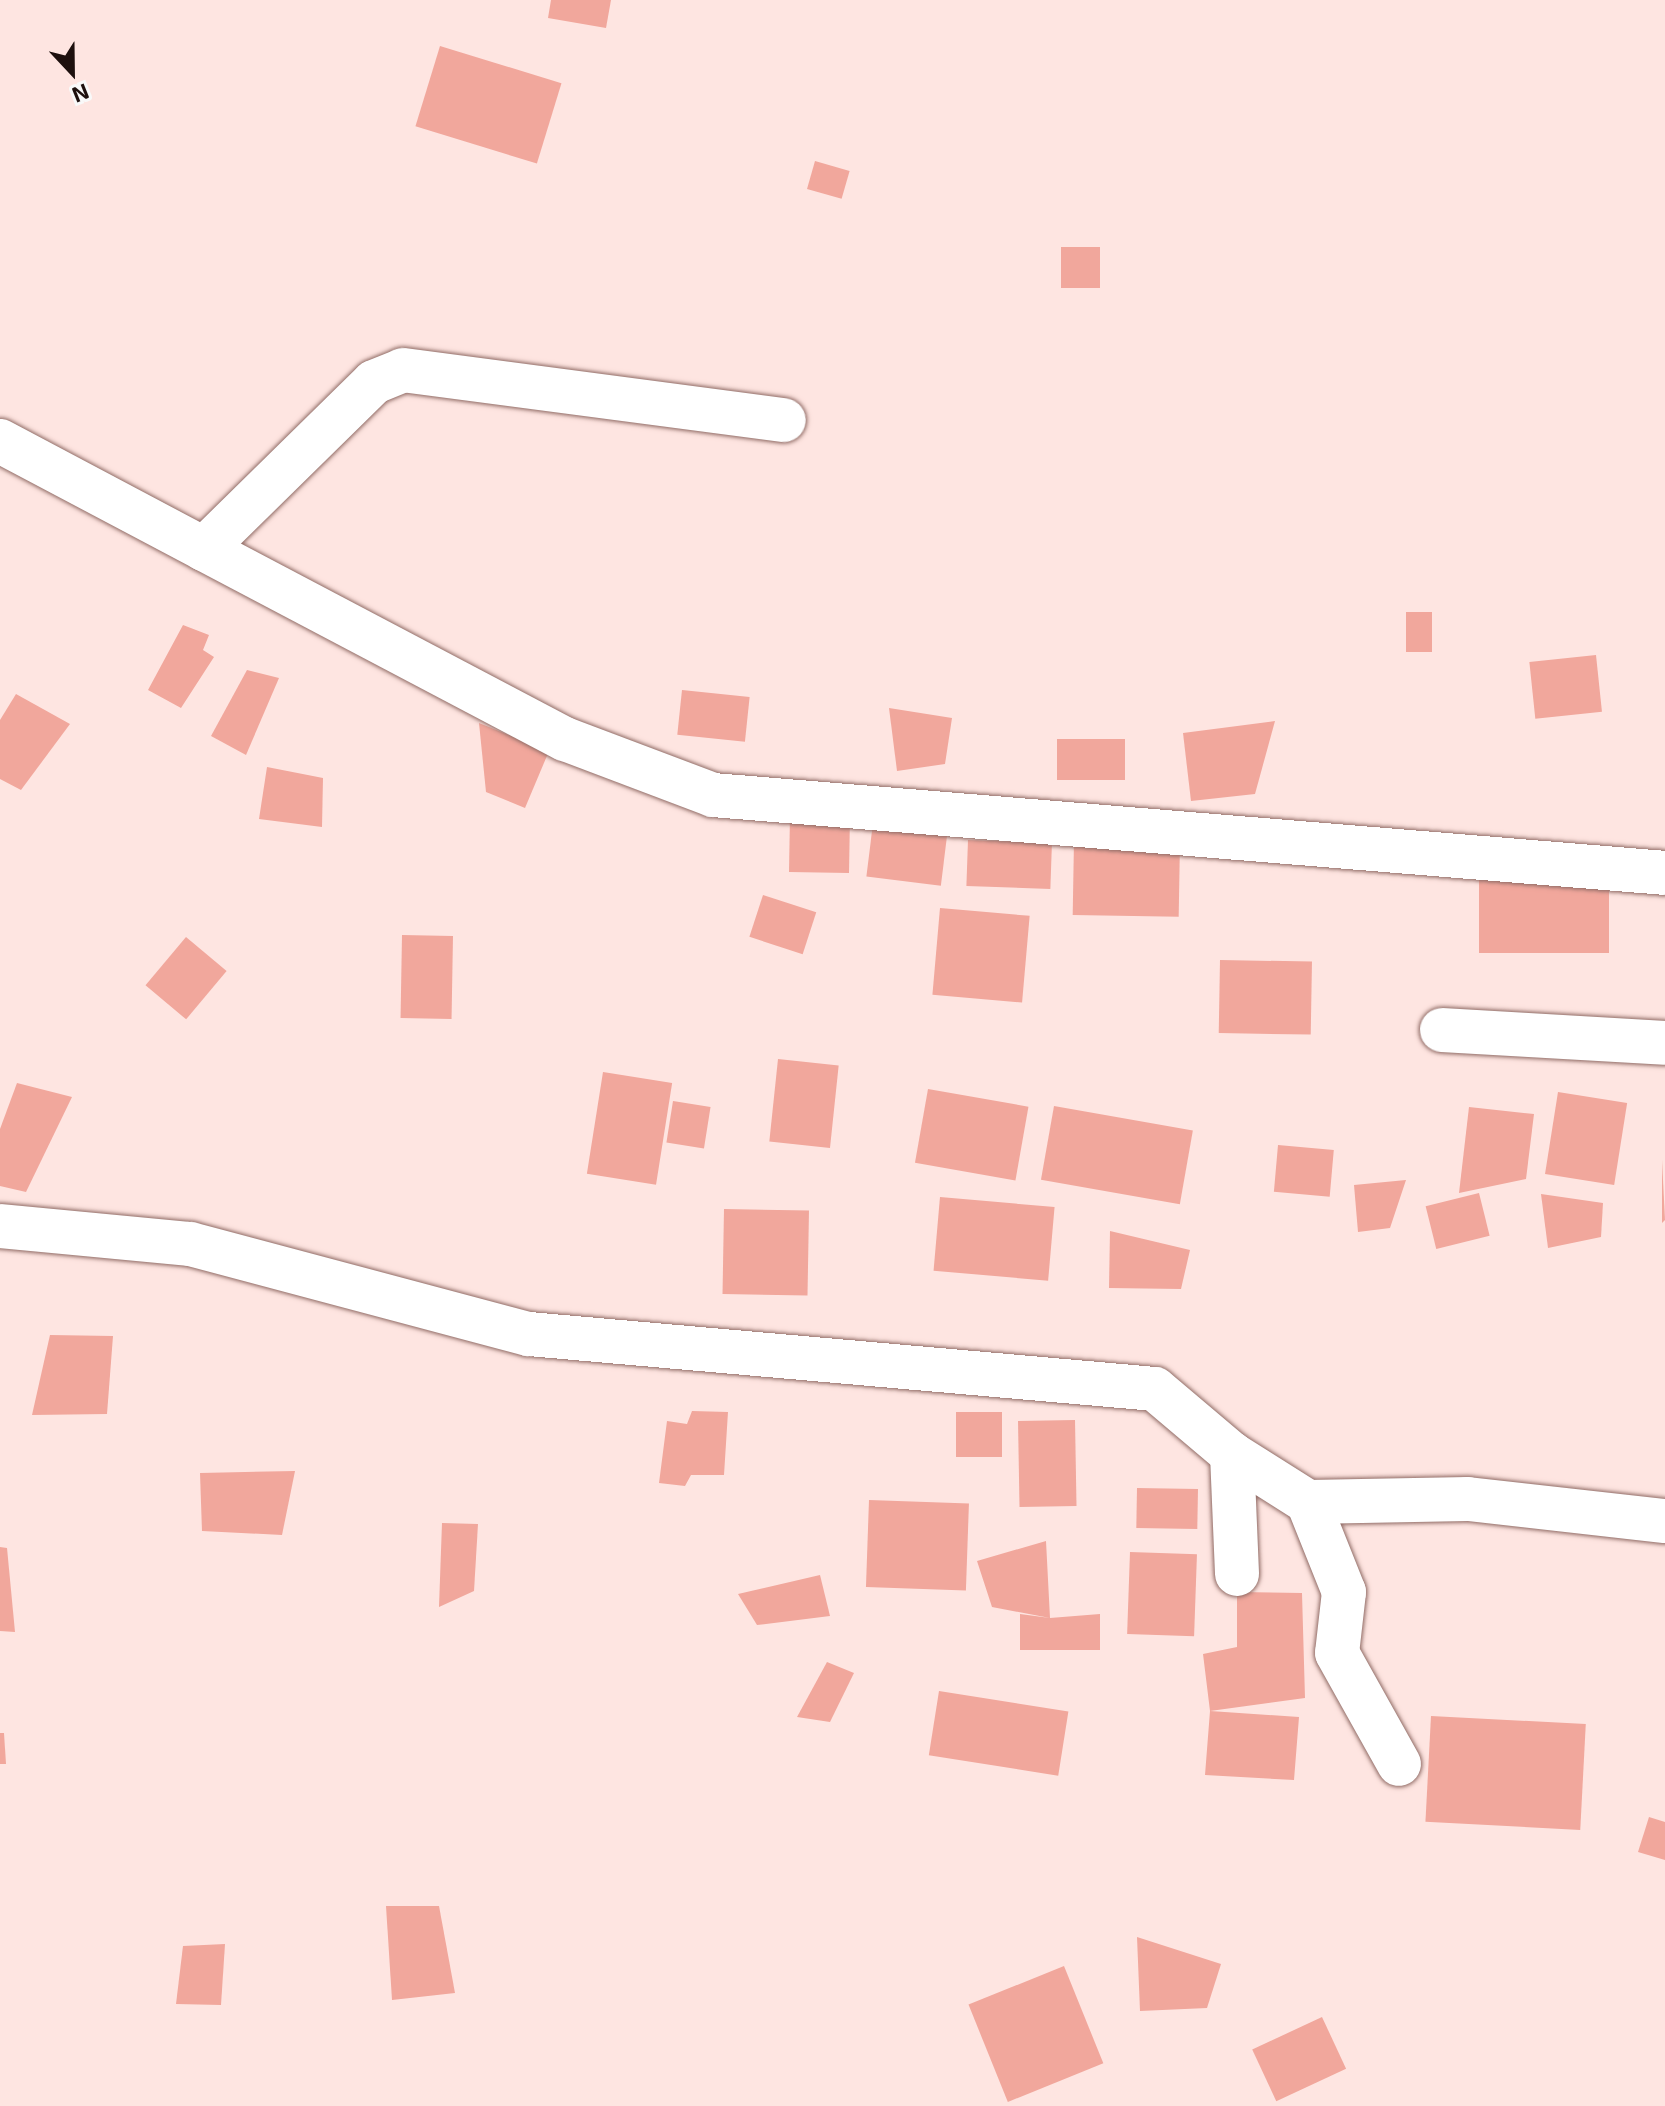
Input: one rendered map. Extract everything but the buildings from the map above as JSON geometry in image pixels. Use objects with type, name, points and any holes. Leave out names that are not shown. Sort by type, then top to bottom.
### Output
[{"type":"street","points":[[204,549],[374,382],[403,370],[784,420]]},
{"type":"street","points":[[0,441],[565,739],[713,795],[1665,873]]},
{"type":"street","points":[[1442,1030],[1665,1043]]},
{"type":"street","points":[[0,1226],[190,1244],[529,1334],[1155,1389],[1232,1454],[1308,1502],[1468,1499],[1665,1521]]},
{"type":"street","points":[[1232,1454],[1237,1574]]},
{"type":"street","points":[[1308,1502],[1344,1592],[1337,1653],[1399,1764]]}]
